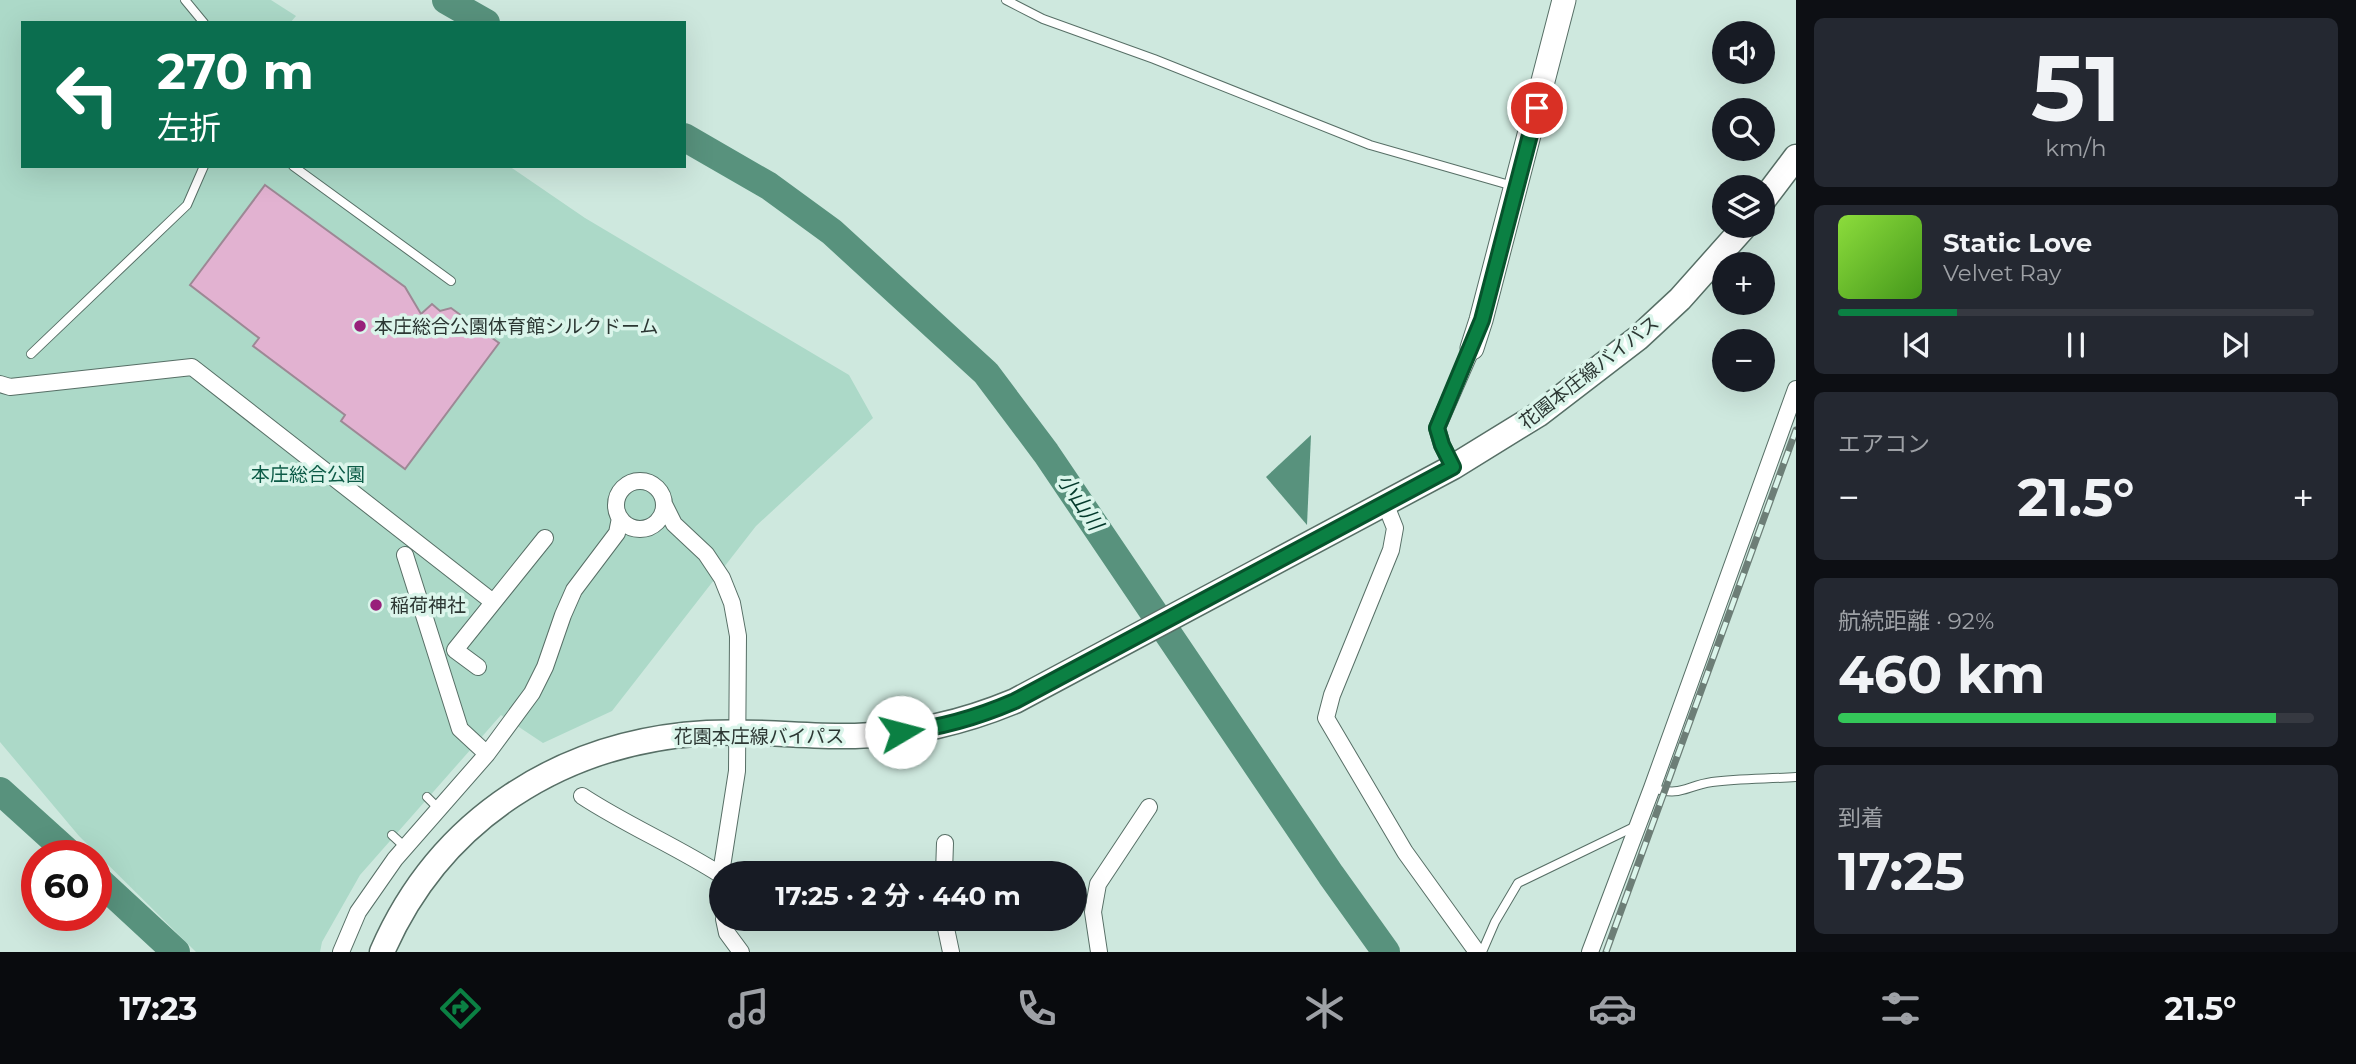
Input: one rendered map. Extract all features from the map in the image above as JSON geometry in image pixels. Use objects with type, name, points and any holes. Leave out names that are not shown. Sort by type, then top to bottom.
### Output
[{"type":"main road","points":[[1775,185],[1796,157]]},
{"type":"main road","name":"花園本庄線バイパス","points":[[382,952],[393,928],[424,877],[455,839],[506,798],[557,769],[608,748],[660,737],[739,733],[856,736],[923,730],[975,718],[1015,701],[1453,467],[1539,414],[1638,338],[1680,299],[1734,238]]},
{"type":"street","points":[[1453,467],[1437,428],[1482,320],[1564,0]]},
{"type":"street","points":[[0,384],[10,387],[192,367],[493,602]]},
{"type":"street","points":[[1590,952],[1796,389]]},
{"type":"street","points":[[341,952],[358,912],[405,847],[433,802],[487,754],[532,693],[545,667],[574,590],[622,526],[618,496],[623,489],[635,482],[651,484],[662,496],[674,524],[691,537],[722,578],[732,603],[738,636],[739,733],[737,771],[723,861]]},
{"type":"street","points":[[1385,503],[1395,528],[1391,550],[1332,695],[1326,718],[1405,852],[1479,952]]},
{"type":"street","points":[[654,525],[663,512],[664,504]]},
{"type":"street","points":[[622,526],[647,528],[674,524]]},
{"type":"street","points":[[478,667],[455,649],[545,538]]},
{"type":"street","points":[[405,555],[460,729],[487,754]]},
{"type":"street","points":[[582,796],[709,867]]},
{"type":"street","points":[[1099,952],[1093,912],[1098,884],[1149,807]]},
{"type":"street","points":[[945,861],[946,843]]},
{"type":"street","points":[[727,931],[741,952]]},
{"type":"street","points":[[947,931],[951,952]]},
{"type":"lane","points":[[185,0],[202,21]]},
{"type":"lane","points":[[1006,0],[1043,19],[1154,59],[1370,145],[1515,187]]},
{"type":"lane","points":[[31,354],[187,205],[203,168]]},
{"type":"lane","points":[[296,168],[451,281]]},
{"type":"lane","points":[[1652,788],[1670,793],[1686,791],[1710,782],[1796,778]]},
{"type":"lane","points":[[1479,952],[1518,883],[1638,825]]},
{"type":"lane","points":[[392,835],[405,847]]},
{"type":"green space","name":"本庄総合公園","points":[[0,0],[271,0],[296,16],[292,21],[21,21],[21,168],[512,168],[585,218],[849,375],[873,418],[756,526],[612,711],[543,743],[501,715],[360,875],[322,942],[320,952],[196,952],[112,869],[112,840],[83,840],[0,742]]},
{"type":"shaded area","points":[[1311,435],[1307,525],[1266,477]]},
{"type":"building","name":"本庄総合公園体育館シルクドーム","points":[[265,185],[405,287],[421,314],[432,304],[440,311],[451,308],[499,343],[405,469],[341,421],[345,415],[253,346],[259,338],[190,285]]},
{"type":"waterway","name":"小山川","points":[[446,0],[483,21]]},
{"type":"waterway","name":"小山川","points":[[686,138],[769,186],[832,232],[986,373],[1046,453],[1386,952]]},
{"type":"waterway","points":[[0,791],[54,840]]},
{"type":"waterway","points":[[112,893],[176,952]]},
{"type":"railway","points":[[1606,952],[1796,430]]},
{"type":"place","name":"本庄総合公園体育館シルクドーム","points":[[360,326]]},
{"type":"place","name":"稲荷神社","points":[[376,605]]},
{"type":"route","points":[[901,732],[923,730],[975,718],[1015,701],[1453,467],[1437,428],[1482,320],[1537,108]]}]
